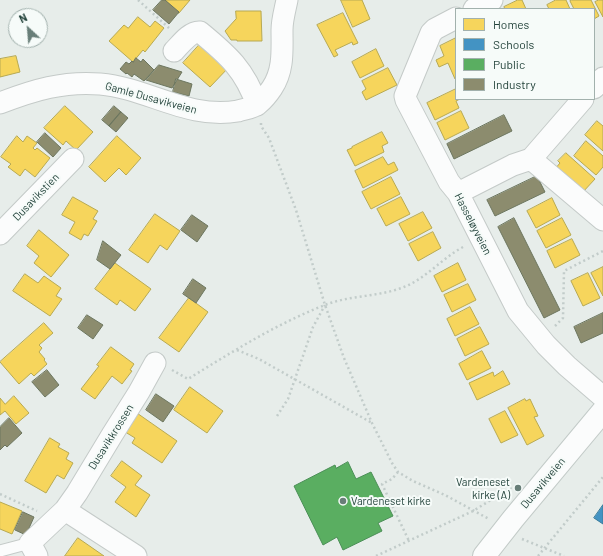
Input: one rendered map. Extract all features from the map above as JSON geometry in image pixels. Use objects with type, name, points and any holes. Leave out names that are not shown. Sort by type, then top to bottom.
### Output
[{"type":"main road","name":"Dusavikveien","points":[[484,556],[603,411]]},
{"type":"street","points":[[179,46],[192,34],[200,32],[228,56],[239,69],[248,83],[257,105],[272,88],[278,76],[282,59],[282,29],[287,0]]},
{"type":"street","points":[[476,8],[492,0]]},
{"type":"street","name":"Hasseløyveien","points":[[455,18],[434,29],[431,33],[405,96],[411,111],[449,182],[458,193],[480,239],[518,311],[537,335],[567,366],[603,397]]},
{"type":"street","points":[[595,87],[603,78]]},
{"type":"street","name":"Gamle Dusavikveien","points":[[0,103],[39,89],[61,84],[84,83],[102,84],[126,89],[200,112],[227,113],[257,105]]},
{"type":"street","points":[[458,193],[513,165],[531,159],[582,100]]},
{"type":"street","points":[[531,159],[603,220]]},
{"type":"street","name":"Dusavikstien","points":[[0,234],[72,160]]},
{"type":"street","name":"Dusavikkrossen","points":[[34,550],[77,493],[112,434],[140,392],[155,364]]},
{"type":"street","points":[[60,514],[136,556]]},
{"type":"lane","name":"Dusavikkrossen","points":[[0,551],[34,550]]},
{"type":"path","points":[[138,0],[179,46]]},
{"type":"path","points":[[257,105],[261,118],[261,126],[269,138],[296,210],[325,305],[344,358],[372,423],[392,463],[398,472],[413,482],[445,495],[483,517],[495,521]]},
{"type":"path","points":[[155,364],[163,364],[188,379],[297,317],[325,305],[347,298],[389,291],[405,286],[432,270],[458,250],[480,239]]},
{"type":"path","points":[[537,335],[550,329],[559,323],[563,318],[564,271],[603,251]]},
{"type":"path","points":[[277,416],[288,399],[313,327],[325,305]]},
{"type":"path","points":[[237,350],[259,359],[296,379],[372,423]]},
{"type":"path","points":[[398,472],[392,479],[382,484],[409,541]]},
{"type":"path","points":[[538,556],[603,477]]},
{"type":"path","points":[[376,556],[473,511],[516,485]]},
{"type":"path","points":[[0,494],[60,514]]},
{"type":"path","points":[[518,537],[564,556]]},
{"type":"building: Homes","points":[[165,0],[190,0],[179,13]]},
{"type":"building: Homes","points":[[341,0],[362,0],[370,19],[353,27]]},
{"type":"building: Homes","points":[[518,0],[522,0],[526,8],[504,8]]},
{"type":"building: Homes","points":[[556,0],[566,0],[570,8],[548,8],[547,5]]},
{"type":"building: Homes","points":[[591,0],[595,8],[574,8],[570,1]]},
{"type":"building: Homes","points":[[603,0],[603,17],[595,2]]},
{"type":"building: Homes","points":[[595,8],[599,16],[595,18]]},
{"type":"building: Homes","points":[[236,11],[261,11],[262,41],[231,40],[225,31],[236,19]]},
{"type":"building: Homes","points":[[343,13],[358,43],[353,45],[352,42],[335,50],[338,55],[334,57],[317,25]]},
{"type":"building: Homes","points":[[138,17],[150,27],[155,21],[164,28],[145,52],[143,50],[133,62],[109,41],[124,25],[128,28]]},
{"type":"building: Homes","points":[[455,38],[455,79],[448,63],[439,67],[436,60],[444,56],[440,46]]},
{"type":"building: Homes","points":[[201,43],[230,66],[210,87],[183,63]]},
{"type":"building: Homes","points":[[376,49],[384,66],[360,78],[352,62]]},
{"type":"building: Homes","points":[[16,56],[20,72],[0,77],[0,59]]},
{"type":"building: Homes","points":[[388,68],[397,85],[366,100],[362,92],[366,89],[362,81]]},
{"type":"building: Homes","points":[[455,89],[455,100],[458,100],[456,101],[459,108],[435,120],[427,103]]},
{"type":"building: Homes","points":[[65,106],[93,132],[76,150],[66,141],[63,145],[44,128]]},
{"type":"building: Homes","points":[[461,111],[469,128],[445,140],[437,123]]},
{"type":"building: Homes","points":[[597,121],[603,126],[603,151],[585,135]]},
{"type":"building: Homes","points":[[382,132],[388,143],[382,146],[384,152],[355,166],[347,150]]},
{"type":"building: Homes","points":[[17,136],[23,142],[27,136],[37,143],[33,148],[35,150],[37,148],[50,158],[35,177],[25,169],[20,176],[8,167],[11,164],[1,157]]},
{"type":"building: Homes","points":[[117,136],[141,158],[126,175],[119,168],[105,182],[89,167]]},
{"type":"building: Homes","points":[[586,141],[603,156],[603,167],[596,175],[574,156]]},
{"type":"building: Homes","points":[[566,153],[595,179],[582,193],[555,169],[560,163],[558,161]]},
{"type":"building: Homes","points":[[383,157],[388,165],[394,162],[398,170],[363,188],[355,171]]},
{"type":"building: Homes","points":[[391,177],[400,194],[371,209],[362,192]]},
{"type":"building: Homes","points":[[73,197],[98,211],[93,219],[97,221],[88,236],[84,234],[81,240],[69,233],[75,222],[62,215]]},
{"type":"building: Homes","points":[[401,197],[410,214],[386,226],[377,209]]},
{"type":"building: Homes","points":[[552,198],[560,215],[536,228],[527,211]]},
{"type":"building: Homes","points":[[423,212],[432,228],[408,241],[399,224]]},
{"type":"building: Homes","points":[[155,214],[180,231],[167,250],[160,245],[148,263],[129,250]]},
{"type":"building: Homes","points":[[562,218],[571,235],[546,248],[537,231]]},
{"type":"building: Homes","points":[[39,230],[69,255],[51,277],[34,263],[39,256],[27,246]]},
{"type":"building: Homes","points":[[433,232],[441,248],[418,261],[409,244]]},
{"type":"building: Homes","points":[[572,239],[580,255],[555,268],[547,251]]},
{"type":"building: Homes","points":[[115,263],[151,289],[135,311],[120,300],[117,305],[95,289]]},
{"type":"building: Homes","points":[[458,263],[466,280],[442,292],[434,276]]},
{"type":"building: Homes","points":[[603,267],[603,296],[591,273]]},
{"type":"building: Homes","points":[[588,273],[600,298],[583,306],[571,281]]},
{"type":"building: Homes","points":[[25,274],[38,283],[44,276],[61,288],[56,296],[62,299],[50,316],[13,291]]},
{"type":"building: Homes","points":[[468,284],[476,300],[452,312],[444,295]]},
{"type":"building: Homes","points":[[189,298],[208,312],[179,352],[159,338]]},
{"type":"building: Homes","points":[[470,307],[479,324],[455,336],[447,319]]},
{"type":"building: Homes","points":[[44,323],[53,333],[39,345],[42,348],[39,352],[47,364],[34,376],[31,373],[19,384],[0,362]]},
{"type":"building: Homes","points":[[480,327],[489,344],[465,356],[457,339]]},
{"type":"building: Homes","points":[[111,347],[134,364],[130,370],[132,371],[122,384],[112,376],[95,399],[81,389],[99,366],[97,365]]},
{"type":"building: Homes","points":[[482,351],[491,368],[467,380],[459,364]]},
{"type":"building: Homes","points":[[503,371],[510,384],[477,400],[469,383],[493,372],[494,376]]},
{"type":"building: Homes","points":[[190,387],[223,411],[207,433],[174,410]]},
{"type":"building: Homes","points":[[14,396],[29,413],[16,424],[5,411],[0,415],[0,398],[5,404]]},
{"type":"building: Homes","points":[[525,399],[526,401],[530,399],[538,416],[534,417],[544,436],[527,445],[508,408]]},
{"type":"building: Homes","points":[[134,411],[177,441],[162,463],[132,443],[135,438],[122,430]]},
{"type":"building: Homes","points":[[505,411],[518,435],[501,443],[489,419]]},
{"type":"building: Homes","points":[[50,438],[60,444],[58,447],[69,453],[66,459],[73,463],[64,479],[57,475],[46,493],[25,481]]},
{"type":"building: Homes","points":[[122,461],[142,476],[135,485],[150,495],[136,517],[115,502],[126,487],[111,476]]},
{"type":"building: Homes","points":[[0,502],[22,511],[12,534],[0,529]]},
{"type":"building: Homes","points":[[78,538],[104,556],[65,556]]},
{"type":"building: Schools","points":[[603,505],[603,524],[594,518]]},
{"type":"building: Public","name":"Vardeneset kirke","points":[[348,462],[356,479],[371,472],[393,516],[378,523],[382,531],[343,550],[337,537],[323,545],[294,486],[335,465],[336,468]]},
{"type":"building: Industry","points":[[162,0],[165,0],[179,12],[169,24],[153,10]]},
{"type":"building: Industry","points":[[136,58],[141,62],[143,59],[154,70],[144,81],[134,74],[132,77],[127,73],[126,74],[120,69],[126,62],[129,64]]},
{"type":"building: Industry","points":[[159,65],[182,72],[172,88],[146,80]]},
{"type":"building: Industry","points":[[176,79],[192,84],[189,96],[173,92]]},
{"type":"building: Industry","points":[[114,106],[121,112],[109,126],[102,120]]},
{"type":"building: Industry","points":[[121,112],[128,118],[116,132],[109,126]]},
{"type":"building: Industry","points":[[504,115],[512,131],[454,159],[447,144]]},
{"type":"building: Industry","points":[[45,133],[61,148],[53,157],[37,142]]},
{"type":"building: Industry","points":[[537,176],[545,192],[495,216],[487,200]]},
{"type":"building: Industry","points":[[192,215],[208,226],[197,242],[181,230]]},
{"type":"building: Industry","points":[[514,218],[560,310],[544,318],[498,227]]},
{"type":"building: Industry","points":[[103,241],[121,255],[110,269],[97,260]]},
{"type":"building: Industry","points":[[193,279],[206,288],[196,303],[183,294]]},
{"type":"building: Industry","points":[[603,313],[603,333],[581,343],[574,327]]},
{"type":"building: Industry","points":[[87,315],[103,325],[93,339],[78,328]]},
{"type":"building: Industry","points":[[47,370],[59,385],[45,397],[32,382]]},
{"type":"building: Industry","points":[[156,394],[174,406],[163,422],[146,410]]},
{"type":"building: Industry","points":[[9,418],[22,433],[7,447],[5,445],[0,450],[0,427]]},
{"type":"building: Industry","points":[[23,512],[34,517],[26,535],[15,530]]},
{"type":"place","name":"Vardeneset kirke (A)","points":[[518,488]]},
{"type":"place","name":"Vardeneset kirke","points":[[343,501]]}]
